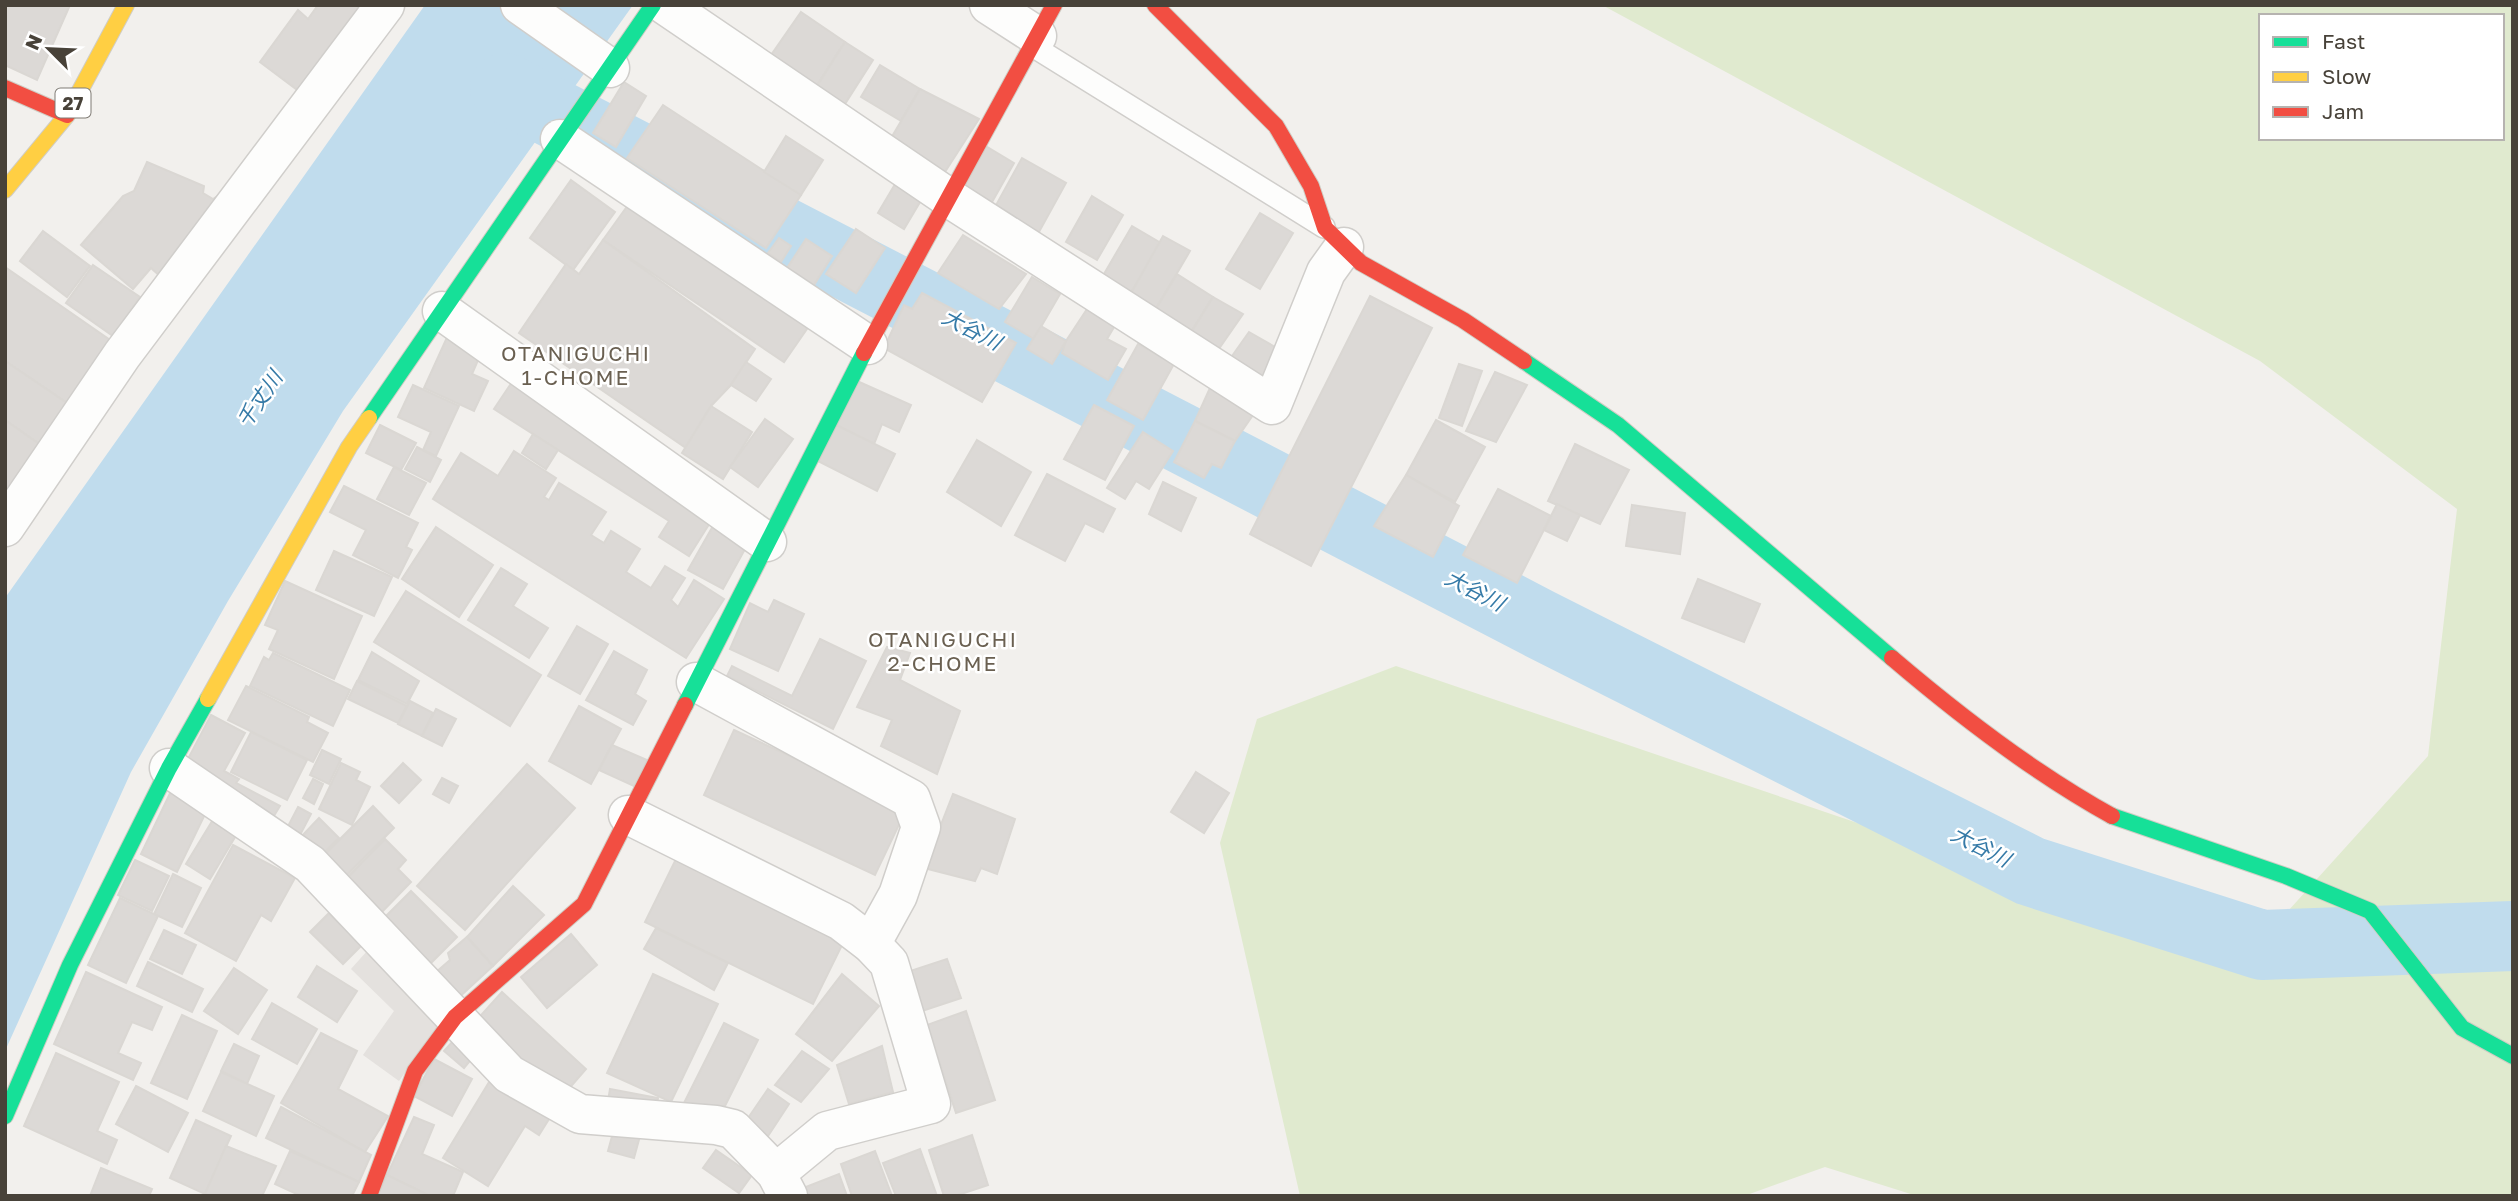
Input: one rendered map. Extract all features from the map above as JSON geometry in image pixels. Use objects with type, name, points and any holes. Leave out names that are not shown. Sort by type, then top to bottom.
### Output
[{"type":"street","name":"27","points":[[5,190],[67,115],[126,5]]},
{"type":"street","points":[[5,527],[130,344],[385,5]]},
{"type":"street","points":[[520,5],[604,64]]},
{"type":"street","points":[[5,1116],[70,965],[170,768],[349,447],[559,139],[604,64],[653,5]]},
{"type":"street","points":[[666,5],[948,198],[1272,405],[1326,272],[1335,237]]},
{"type":"street","points":[[369,1196],[415,1071],[455,1017],[549,937],[583,904],[868,345],[1041,29],[989,5]]},
{"type":"street","points":[[1155,5],[1276,126],[1311,186],[1335,237],[1361,263],[1463,320],[1618,425],[1934,694],[2038,769],[2111,816],[2286,876],[2370,911],[2462,1028],[2513,1056]]},
{"type":"street","points":[[5,88],[67,115]]},
{"type":"street","points":[[559,139],[868,345]]},
{"type":"street","points":[[442,311],[767,542]]},
{"type":"street","points":[[696,682],[911,799],[921,827],[898,895],[871,944]]},
{"type":"street","points":[[170,768],[310,864],[509,1074],[580,1114],[716,1125],[733,1129],[782,1184],[827,1131],[931,1104],[889,964],[871,944],[841,921],[628,816]]},
{"type":"lane","points":[[1041,29],[1335,237]]},
{"type":"green space","points":[[1602,5],[2513,5],[2513,1196],[1917,1196],[1825,1167],[1744,1196],[1300,1196],[1220,843],[1257,719],[1396,666],[1887,833],[2278,922],[2428,756],[2457,509],[2260,361]]},
{"type":"shaded area","points":[[376,941],[444,1017],[399,1081],[363,1055],[394,1011],[351,969]]},
{"type":"water","name":"千丈川","points":[[425,5],[633,5],[343,411],[228,601],[131,772],[5,1051],[5,598]]},
{"type":"building","points":[[5,5],[70,5],[37,80],[5,65]]},
{"type":"building","points":[[318,5],[363,5],[300,92],[260,62],[298,10],[308,19]]},
{"type":"building","points":[[801,12],[845,42],[815,89],[769,58]]},
{"type":"building","points":[[845,42],[873,60],[843,107],[815,89]]},
{"type":"building","points":[[880,65],[920,89],[901,121],[861,97]]},
{"type":"building","points":[[624,82],[646,96],[616,147],[593,133]]},
{"type":"building","points":[[920,89],[979,119],[945,172],[890,140]]},
{"type":"building","points":[[663,105],[801,195],[766,248],[627,158]]},
{"type":"building","points":[[786,136],[823,160],[801,195],[764,172]]},
{"type":"building","points":[[984,145],[1014,163],[987,211],[954,196]]},
{"type":"building","points":[[1022,158],[1066,183],[1039,232],[995,207]]},
{"type":"building","points":[[147,162],[204,186],[203,193],[213,199],[219,195],[162,278],[151,268],[133,289],[81,245],[123,196],[134,191]]},
{"type":"building","points":[[571,180],[615,212],[573,270],[530,238]]},
{"type":"building","points":[[897,181],[923,197],[904,229],[878,213]]},
{"type":"building","points":[[1092,196],[1123,215],[1097,260],[1066,242]]},
{"type":"building","points":[[628,205],[809,326],[784,362],[603,240]]},
{"type":"building","points":[[1260,213],[1293,233],[1260,289],[1226,269]]},
{"type":"building","points":[[1132,226],[1161,243],[1130,295],[1101,279]]},
{"type":"building","points":[[856,229],[885,248],[856,293],[826,274]]},
{"type":"building","points":[[43,231],[90,266],[67,297],[20,261]]},
{"type":"building","points":[[963,235],[1026,274],[999,309],[938,273]]},
{"type":"building","points":[[1163,236],[1190,251],[1156,309],[1130,295]]},
{"type":"building","points":[[779,238],[791,246],[781,262],[768,253]]},
{"type":"building","points":[[806,239],[832,256],[814,285],[787,268]]},
{"type":"building","points":[[603,240],[755,349],[731,385],[711,406],[686,448],[519,333],[566,264],[579,274]]},
{"type":"building","points":[[93,265],[140,297],[113,336],[66,303]]},
{"type":"building","points":[[5,267],[113,342],[70,405],[5,361]]},
{"type":"building","points":[[1177,274],[1213,297],[1187,339],[1151,317]]},
{"type":"building","points":[[1032,277],[1060,294],[1034,339],[1005,322]]},
{"type":"building","points":[[922,293],[1016,343],[982,402],[884,348],[904,305],[912,309]]},
{"type":"building","points":[[1370,296],[1432,328],[1311,566],[1250,534]]},
{"type":"building","points":[[1213,297],[1243,314],[1216,353],[1187,339]]},
{"type":"building","points":[[1089,306],[1117,322],[1107,339],[1126,349],[1108,380],[1062,353],[1066,341]]},
{"type":"building","points":[[454,322],[488,337],[472,374],[488,381],[474,411],[424,388]]},
{"type":"building","points":[[1041,326],[1066,341],[1052,364],[1027,349]]},
{"type":"building","points":[[1249,332],[1282,351],[1257,387],[1225,366]]},
{"type":"building","points":[[1138,344],[1174,364],[1143,420],[1107,400]]},
{"type":"building","points":[[5,361],[70,405],[42,446],[5,420]]},
{"type":"building","points":[[746,362],[771,379],[756,401],[731,385]]},
{"type":"building","points":[[1459,364],[1482,371],[1462,426],[1439,418]]},
{"type":"building","points":[[1495,372],[1527,385],[1496,442],[1466,431]]},
{"type":"building","points":[[514,379],[718,510],[689,556],[659,537],[669,521],[494,409]]},
{"type":"building","points":[[857,381],[911,405],[899,432],[882,424],[874,444],[836,425]]},
{"type":"building","points":[[413,385],[459,406],[436,456],[423,450],[431,432],[398,417]]},
{"type":"building","points":[[1210,388],[1255,412],[1235,441],[1195,421]]},
{"type":"building","points":[[1094,405],[1134,426],[1105,480],[1064,459]]},
{"type":"building","points":[[711,406],[752,432],[723,479],[682,453]]},
{"type":"building","points":[[765,419],[793,439],[758,487],[730,467]]},
{"type":"building","points":[[5,420],[42,446],[5,498]]},
{"type":"building","points":[[1436,420],[1485,447],[1455,502],[1406,475]]},
{"type":"building","points":[[1195,421],[1235,441],[1221,468],[1212,464],[1204,478],[1174,462]]},
{"type":"building","points":[[380,425],[416,443],[401,470],[366,453]]},
{"type":"building","points":[[836,425],[895,454],[877,491],[818,461]]},
{"type":"building","points":[[1143,432],[1173,451],[1149,489],[1136,481],[1125,499],[1107,488]]},
{"type":"building","points":[[533,434],[558,450],[546,469],[522,453]]},
{"type":"building","points":[[977,440],[1031,472],[1001,526],[947,492]]},
{"type":"building","points":[[1575,444],[1629,470],[1600,524],[1548,501]]},
{"type":"building","points":[[417,447],[441,460],[430,482],[405,469]]},
{"type":"building","points":[[514,451],[556,478],[544,497],[549,500],[559,483],[606,512],[591,535],[604,543],[611,531],[640,549],[626,572],[651,588],[665,566],[685,578],[671,600],[678,607],[694,580],[724,599],[686,658],[433,499],[461,453],[498,476]]},
{"type":"building","points":[[394,467],[426,483],[409,515],[377,499]]},
{"type":"building","points":[[1047,474],[1115,509],[1103,532],[1085,523],[1065,561],[1015,535]]},
{"type":"building","points":[[1406,475],[1459,506],[1433,557],[1374,526]]},
{"type":"building","points":[[1163,482],[1196,498],[1181,531],[1149,514]]},
{"type":"building","points":[[344,486],[418,523],[406,547],[412,550],[398,578],[353,555],[366,530],[330,512]]},
{"type":"building","points":[[1498,489],[1551,516],[1517,583],[1463,555]]},
{"type":"building","points":[[726,503],[760,522],[723,589],[688,570]]},
{"type":"building","points":[[1557,504],[1580,515],[1567,541],[1544,530]]},
{"type":"building","points":[[1632,505],[1685,513],[1680,554],[1626,546]]},
{"type":"building","points":[[436,527],[493,565],[459,617],[402,579]]},
{"type":"building","points":[[334,551],[392,577],[374,616],[316,590]]},
{"type":"building","points":[[501,568],[527,584],[513,606],[548,628],[529,658],[468,620]]},
{"type":"building","points":[[1698,579],[1760,604],[1744,642],[1682,618]]},
{"type":"building","points":[[285,581],[362,616],[334,679],[269,649],[278,630],[265,625]]},
{"type":"building","points":[[406,591],[541,675],[510,726],[374,642]]},
{"type":"building","points":[[774,600],[804,614],[778,671],[730,649],[750,603],[768,612]]},
{"type":"building","points":[[577,626],[608,644],[580,694],[548,676]]},
{"type":"building","points":[[820,639],[866,661],[833,729],[727,676],[732,666],[792,696]]},
{"type":"building","points":[[887,647],[910,653],[900,680],[960,711],[937,774],[881,746],[892,720],[857,707]]},
{"type":"building","points":[[614,651],[647,670],[635,694],[646,701],[633,725],[586,700]]},
{"type":"building","points":[[372,652],[419,681],[407,704],[358,680]]},
{"type":"building","points":[[273,653],[350,690],[333,726],[250,686],[264,657],[269,660]]},
{"type":"building","points":[[357,681],[407,706],[398,723],[348,699]]},
{"type":"building","points":[[246,686],[309,717],[307,722],[328,733],[313,762],[228,720]]},
{"type":"building","points":[[410,701],[433,713],[422,736],[398,724]]},
{"type":"building","points":[[579,706],[621,729],[591,784],[549,761]]},
{"type":"building","points":[[436,709],[456,719],[442,746],[422,736]]},
{"type":"building","points":[[211,715],[245,733],[224,771],[239,779],[236,783],[280,806],[272,819],[188,759]]},
{"type":"building","points":[[734,730],[906,810],[875,875],[704,795]]},
{"type":"building","points":[[251,732],[307,760],[287,800],[231,772]]},
{"type":"building","points":[[612,745],[647,760],[636,787],[599,770]]},
{"type":"building","points":[[322,750],[341,759],[329,784],[310,775]]},
{"type":"building","points":[[341,763],[360,772],[356,780],[370,787],[352,825],[319,809]]},
{"type":"building","points":[[403,763],[421,780],[399,803],[381,786]]},
{"type":"building","points":[[527,764],[575,808],[465,930],[417,886]]},
{"type":"building","points":[[1196,772],[1229,793],[1204,833],[1171,812]]},
{"type":"building","points":[[442,778],[458,786],[449,803],[433,794]]},
{"type":"building","points":[[313,779],[323,784],[314,804],[303,798]]},
{"type":"building","points":[[173,787],[210,804],[177,872],[141,854]]},
{"type":"building","points":[[953,794],[1015,819],[997,874],[981,868],[975,881],[924,868]]},
{"type":"building","points":[[373,806],[394,828],[342,880],[321,858]]},
{"type":"building","points":[[298,807],[311,814],[299,837],[286,830]]},
{"type":"building","points":[[217,813],[241,827],[210,879],[186,864]]},
{"type":"building","points":[[319,818],[339,838],[320,857],[300,838]]},
{"type":"building","points":[[385,839],[406,860],[398,869],[411,882],[377,917],[342,883]]},
{"type":"building","points":[[233,845],[295,878],[271,921],[261,915],[236,961],[185,933]]},
{"type":"building","points":[[676,859],[844,941],[813,1004],[645,922]]},
{"type":"building","points":[[135,860],[169,876],[152,911],[118,895]]},
{"type":"building","points":[[173,874],[201,888],[182,927],[154,914]]},
{"type":"building","points":[[513,886],[544,915],[493,966],[467,937]]},
{"type":"building","points":[[411,891],[457,937],[427,967],[381,921]]},
{"type":"building","points":[[120,898],[158,916],[126,983],[88,965]]},
{"type":"building","points":[[329,913],[362,945],[343,964],[310,932]]},
{"type":"building","points":[[656,928],[728,963],[714,990],[644,949]]},
{"type":"building","points":[[164,930],[196,945],[182,974],[150,959]]},
{"type":"building","points":[[571,934],[597,965],[547,1008],[521,977]]},
{"type":"building","points":[[467,937],[493,966],[455,1001],[434,974],[450,960],[448,953]]},
{"type":"building","points":[[947,959],[961,998],[919,1012],[904,973]]},
{"type":"building","points":[[148,962],[203,989],[192,1012],[137,986]]},
{"type":"building","points":[[317,966],[357,991],[337,1022],[298,997]]},
{"type":"building","points":[[234,968],[267,990],[238,1034],[204,1011]]},
{"type":"building","points":[[86,972],[162,1007],[152,1030],[132,1022],[118,1053],[141,1063],[133,1080],[54,1044]]},
{"type":"building","points":[[653,974],[718,1004],[671,1102],[607,1073]]},
{"type":"building","points":[[842,974],[879,1006],[832,1061],[796,1034]]},
{"type":"building","points":[[502,992],[586,1069],[559,1100],[474,1023]]},
{"type":"building","points":[[272,1003],[317,1029],[297,1064],[252,1039]]},
{"type":"building","points":[[966,1011],[995,1100],[956,1113],[927,1025]]},
{"type":"building","points":[[182,1015],[217,1031],[187,1099],[151,1083]]},
{"type":"building","points":[[724,1023],[758,1040],[716,1124],[682,1107]]},
{"type":"building","points":[[321,1033],[357,1051],[338,1089],[388,1116],[365,1152],[281,1103]]},
{"type":"building","points":[[454,1040],[474,1056],[464,1068],[444,1051]]},
{"type":"building","points":[[234,1044],[259,1056],[247,1084],[221,1071]]},
{"type":"building","points":[[882,1046],[893,1092],[849,1104],[837,1065]]},
{"type":"building","points":[[802,1051],[829,1069],[801,1102],[775,1085]]},
{"type":"building","points":[[56,1053],[119,1082],[97,1131],[117,1140],[107,1164],[24,1126]]},
{"type":"building","points":[[434,1059],[472,1079],[452,1116],[414,1096]]},
{"type":"building","points":[[221,1072],[274,1096],[256,1136],[203,1111]]},
{"type":"building","points":[[494,1074],[554,1111],[539,1135],[525,1126],[488,1186],[443,1158]]},
{"type":"building","points":[[136,1086],[188,1113],[168,1152],[116,1124]]},
{"type":"building","points":[[610,1089],[658,1098],[655,1116],[607,1107]]},
{"type":"building","points":[[768,1089],[789,1104],[764,1142],[742,1127]]},
{"type":"building","points":[[281,1107],[371,1155],[359,1182],[266,1138]]},
{"type":"building","points":[[414,1117],[434,1125],[422,1154],[463,1172],[453,1196],[430,1196],[387,1175]]},
{"type":"building","points":[[196,1120],[231,1136],[205,1194],[170,1178]]},
{"type":"building","points":[[614,1129],[640,1136],[634,1158],[608,1151]]},
{"type":"building","points":[[972,1135],[988,1185],[955,1196],[944,1196],[929,1150]]},
{"type":"building","points":[[226,1146],[276,1166],[262,1196],[205,1194]]},
{"type":"building","points":[[920,1149],[937,1196],[896,1196],[883,1163]]},
{"type":"building","points":[[716,1150],[752,1175],[739,1193],[703,1168]]},
{"type":"building","points":[[290,1151],[359,1182],[352,1196],[301,1196],[275,1184]]},
{"type":"building","points":[[875,1151],[892,1196],[852,1196],[841,1164]]},
{"type":"building","points":[[101,1168],[152,1189],[149,1196],[90,1196]]},
{"type":"building","points":[[839,1174],[847,1196],[806,1196],[803,1188]]},
{"type":"building","points":[[387,1175],[430,1196],[377,1196]]},
{"type":"waterway","name":"大谷川","points":[[505,88],[1538,623],[2030,871],[2262,945],[2513,936]]},
{"type":"traffic: fast","points":[[369,418],[653,5]]},
{"type":"traffic: fast","points":[[685,705],[864,353]]},
{"type":"traffic: fast","points":[[1524,361],[1618,425],[1892,658]]},
{"type":"traffic: fast","points":[[5,1116],[70,965],[169,768],[208,699]]},
{"type":"traffic: fast","points":[[2112,816],[2286,876],[2370,911],[2462,1028],[2513,1056]]},
{"type":"traffic: slow","points":[[5,190],[67,115],[126,5]]},
{"type":"traffic: slow","points":[[208,699],[349,447],[369,418]]},
{"type":"traffic: jam","points":[[864,353],[1054,5]]},
{"type":"traffic: jam","points":[[1155,5],[1276,126],[1311,186],[1325,228],[1361,263],[1463,320],[1524,361]]},
{"type":"traffic: jam","points":[[5,88],[67,115]]},
{"type":"traffic: jam","points":[[1892,658],[1998,743],[2112,816]]},
{"type":"traffic: jam","points":[[369,1196],[415,1071],[455,1017],[584,904],[685,705]]},
{"type":"district","name":"OTANIGUCHI 1-CHOME","points":[[576,365]]},
{"type":"district","name":"OTANIGUCHI 2-CHOME","points":[[943,651]]}]
